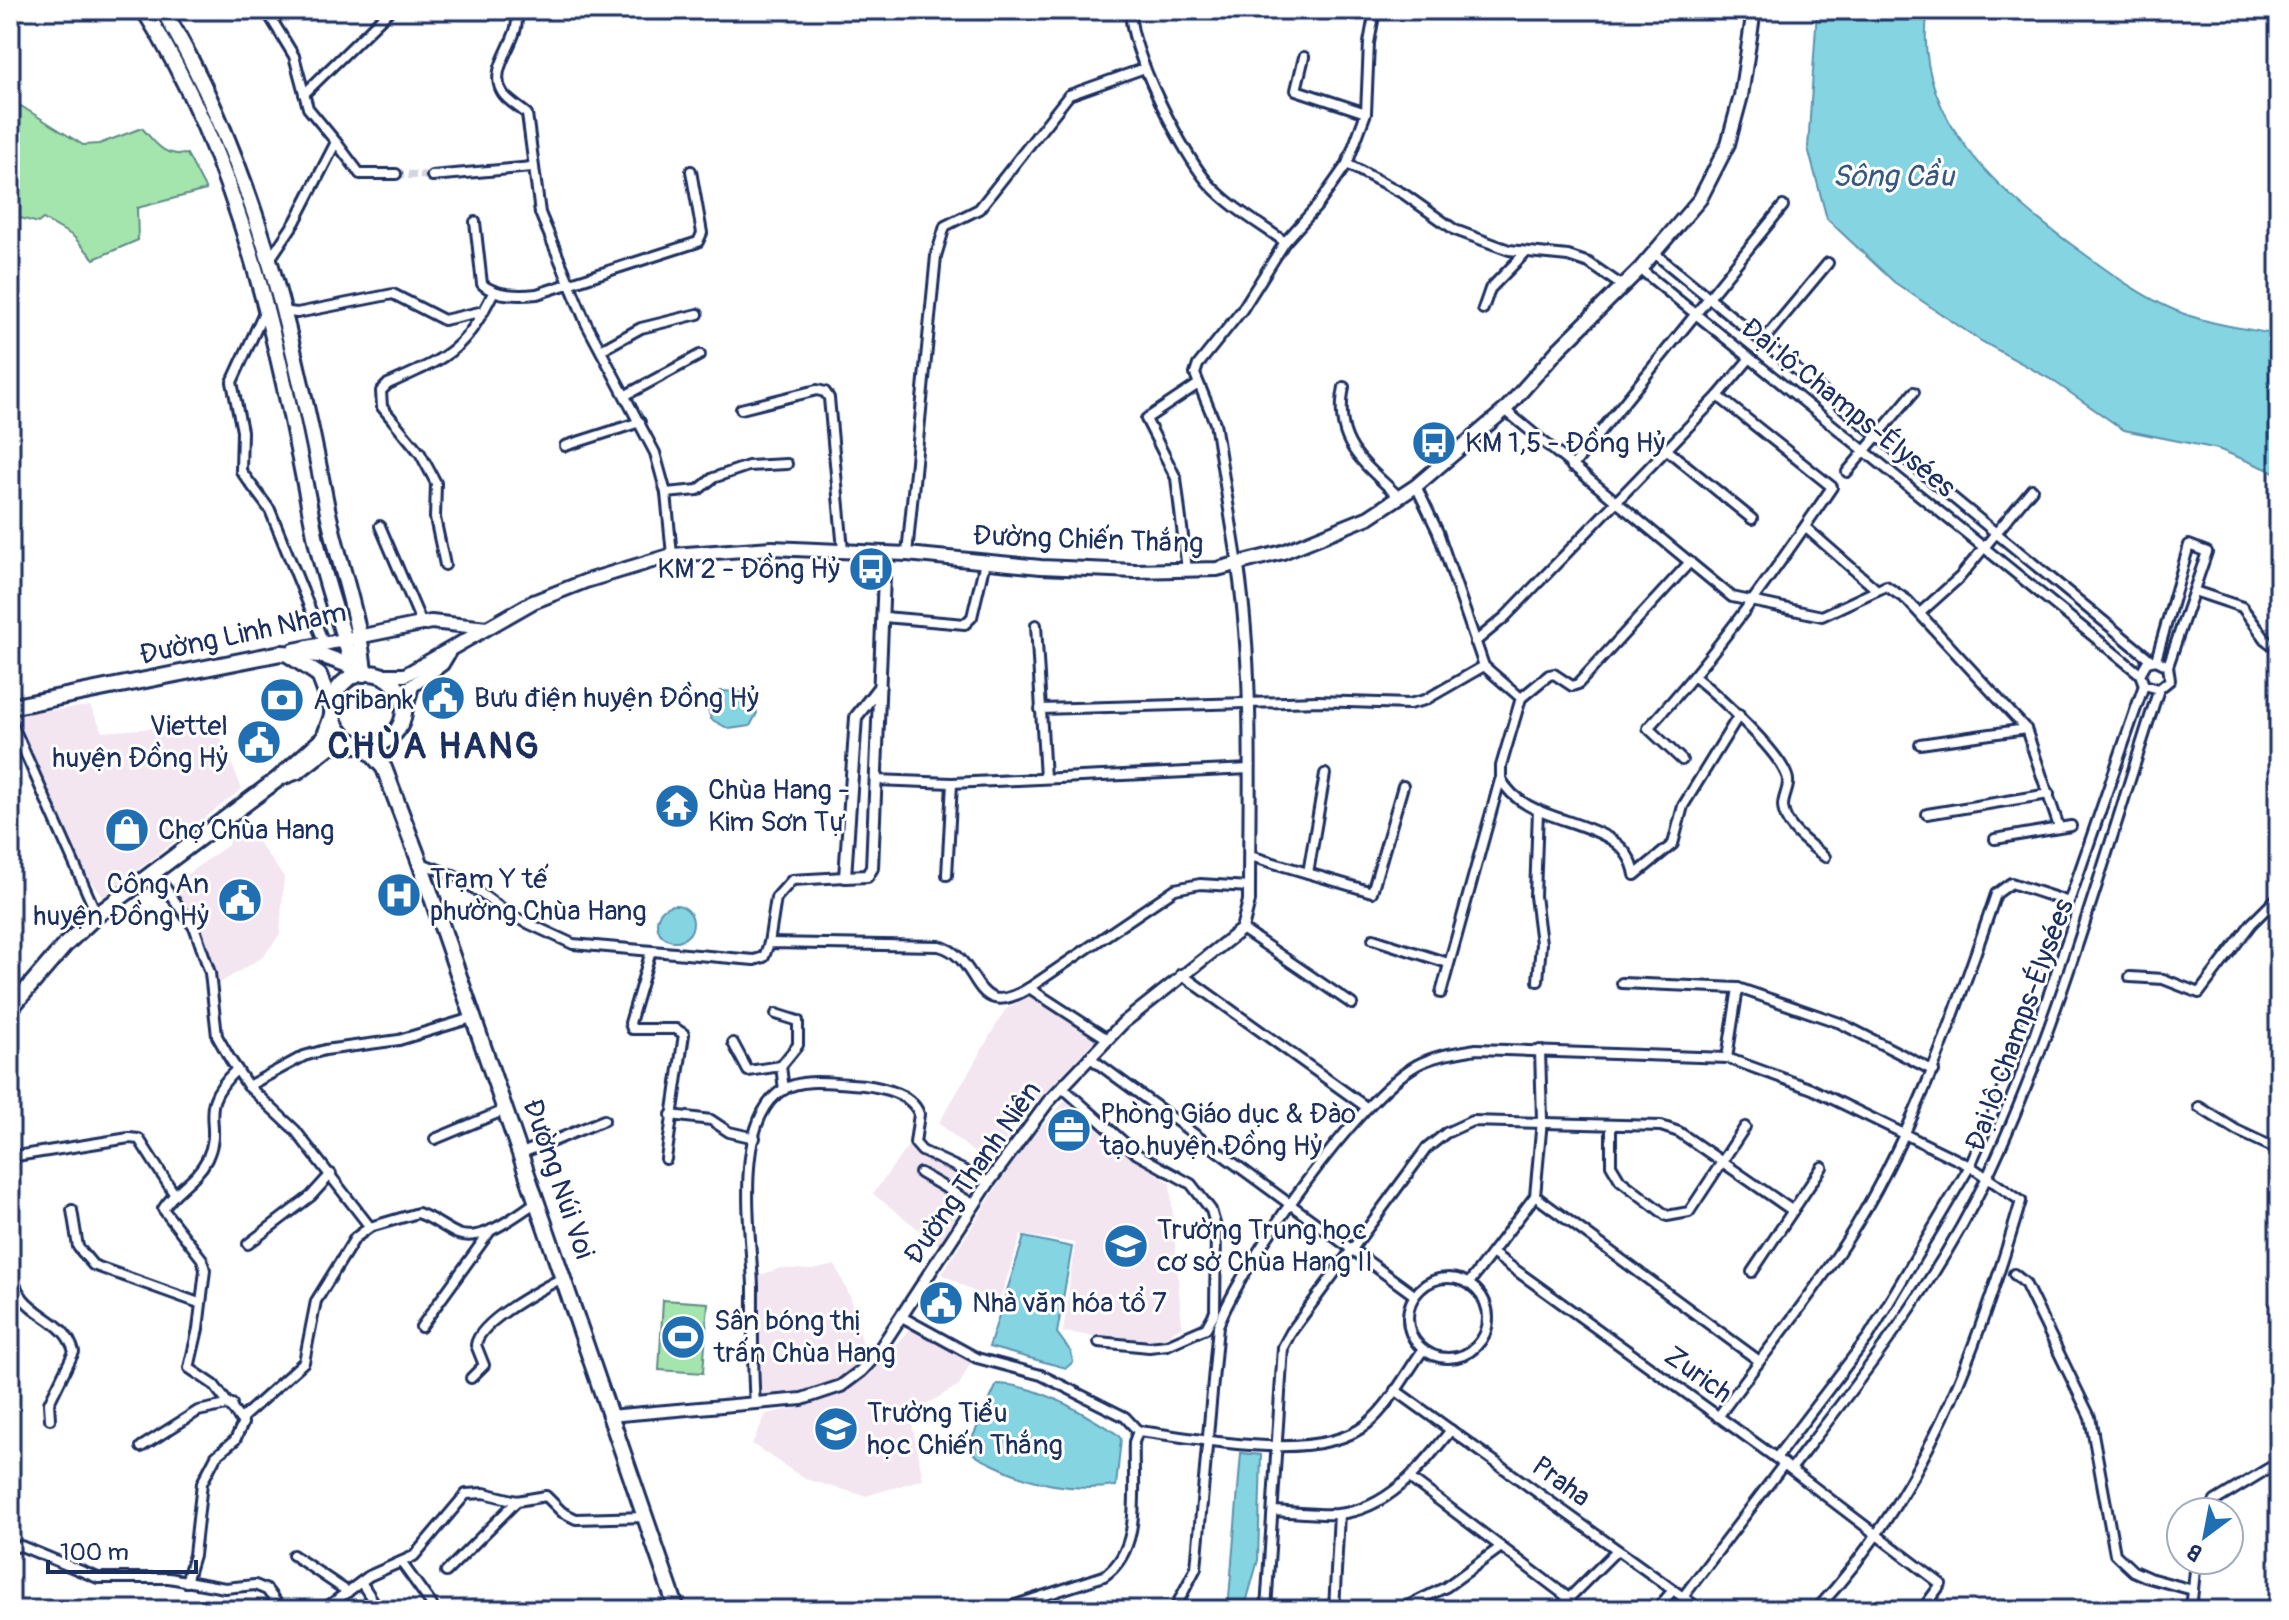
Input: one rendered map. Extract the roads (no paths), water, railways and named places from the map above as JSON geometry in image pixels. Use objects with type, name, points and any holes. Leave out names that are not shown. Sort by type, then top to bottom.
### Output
[{"type":"main road","points":[[144,10],[164,42],[240,210],[266,311],[314,533],[345,639],[363,672]]},
{"type":"main road","points":[[163,10],[190,57],[253,202],[318,454],[342,574],[361,635],[363,672]]},
{"type":"main road","name":"Đường Chiến Thắng","points":[[363,672],[405,675],[436,656],[448,654],[533,602],[586,581],[672,555],[772,548],[843,550],[985,562],[1187,570],[1238,566],[1332,534],[1369,517],[1416,486],[1505,410],[1621,285],[1640,269],[1700,199],[1717,171],[1741,96],[1754,10]]},
{"type":"main road","name":"Đường Linh Nham","points":[[10,707],[422,624],[445,621],[487,628]]},
{"type":"main road","points":[[281,653],[321,655],[398,689],[403,701],[400,725],[385,752],[384,768]]},
{"type":"main road","points":[[281,653],[300,660],[319,675],[341,733],[362,745]]},
{"type":"main road","name":"Đường Chiến Thắng","points":[[400,725],[412,686],[442,664],[448,654]]},
{"type":"main road","points":[[10,1009],[65,945],[97,915],[278,779],[324,738],[338,690],[363,672]]},
{"type":"main road","points":[[278,779],[298,771],[330,746],[382,742],[400,725]]},
{"type":"main road","name":"Đường Núi Voi","points":[[362,745],[384,768],[420,863],[565,1277],[609,1416],[677,1610]]},
{"type":"street","points":[[266,10],[294,56],[308,108],[360,174],[396,174]]},
{"type":"street","points":[[304,94],[390,10]]},
{"type":"street","points":[[515,10],[518,23],[499,82],[502,93],[527,114],[540,213],[568,283],[655,453],[666,493],[672,555]]},
{"type":"street","points":[[1131,10],[1133,31],[1145,68],[1199,173],[1235,207],[1285,242]]},
{"type":"street","points":[[1352,1004],[1242,929],[1250,856],[1247,646],[1238,566],[1215,423],[1195,374],[1198,365],[1242,310],[1285,242],[1318,205],[1347,164],[1366,113],[1369,43],[1375,10]]},
{"type":"street","points":[[1304,57],[1296,90],[1366,113]]},
{"type":"street","points":[[907,554],[934,271],[945,226],[979,209],[1069,95],[1145,68]]},
{"type":"street","points":[[268,262],[295,222],[336,142]]},
{"type":"street","points":[[1347,164],[1404,194],[1455,230],[1524,254],[1568,256],[1589,263],[1621,285]]},
{"type":"street","points":[[432,176],[532,167]]},
{"type":"street","points":[[475,222],[482,284],[494,291],[522,296],[702,239],[691,171]]},
{"type":"street","points":[[1572,467],[1783,206]]},
{"type":"street","name":"Đại lộ Champs-Élysées","points":[[1653,252],[1996,534],[2153,660],[2168,666]]},
{"type":"street","points":[[1483,309],[1490,289],[1524,254]]},
{"type":"street","points":[[1762,342],[1828,263]]},
{"type":"street","name":"Đại lộ Champs-Élysées","points":[[1640,269],[2140,674]]},
{"type":"street","points":[[445,565],[435,518],[436,483],[420,453],[382,407],[381,391],[388,384],[448,357],[465,340],[494,291]]},
{"type":"street","points":[[282,311],[297,313],[393,294],[444,320],[484,311]]},
{"type":"street","points":[[266,311],[232,382],[242,431],[241,471],[270,510],[324,643]]},
{"type":"street","points":[[601,350],[641,328],[698,314]]},
{"type":"street","points":[[626,395],[700,355]]},
{"type":"street","points":[[1475,642],[1505,617],[1718,396],[1750,358]]},
{"type":"street","points":[[1187,570],[1176,478],[1146,419],[1197,385]]},
{"type":"street","points":[[1344,387],[1339,411],[1346,440],[1357,456],[1399,497]]},
{"type":"street","points":[[741,409],[817,390],[825,392],[829,398],[843,550]]},
{"type":"street","points":[[1847,472],[1914,392]]},
{"type":"street","points":[[1682,760],[1648,728],[1695,677],[1756,600],[1832,487],[1718,396]]},
{"type":"street","points":[[1505,410],[1732,597],[1822,616],[1886,586],[1920,613],[2026,729],[2059,827]]},
{"type":"street","points":[[565,446],[640,422]]},
{"type":"street","points":[[1666,449],[1752,519]]},
{"type":"street","points":[[666,493],[698,490],[713,478],[748,466],[787,464]]},
{"type":"street","points":[[1416,486],[1438,532],[1484,666],[1521,698]]},
{"type":"street","points":[[1920,613],[1960,577],[2032,489]]},
{"type":"street","points":[[380,526],[422,624]]},
{"type":"street","points":[[1805,527],[1877,590]]},
{"type":"street","name":"Đại lộ Champs-Élysées","points":[[1683,1597],[1784,1464],[1888,1343],[1988,1176],[2027,1085],[2159,689],[2170,680],[2168,666],[2207,552],[2189,545],[2153,660]]},
{"type":"street","points":[[420,863],[460,878],[510,915],[543,933],[573,944],[754,960],[764,957],[776,898],[792,880],[867,876],[872,868],[885,552]]},
{"type":"street","points":[[884,617],[965,624],[972,617],[985,562]]},
{"type":"street","points":[[1441,993],[1521,698],[1549,675],[1554,674],[1572,686],[1578,684],[1690,562]]},
{"type":"street","points":[[2194,591],[2242,607],[2267,641],[2279,650]]},
{"type":"street","points":[[1036,625],[1045,778]]},
{"type":"street","points":[[2153,660],[2140,674],[2144,685],[2159,689]]},
{"type":"street","points":[[1040,709],[1249,702],[1409,704],[1425,700],[1484,666]]},
{"type":"street","points":[[1695,677],[1739,715],[1788,776],[1783,807],[1787,819],[1825,857]]},
{"type":"street","name":"Đại lộ Champs-Élysées","points":[[1784,1464],[1869,1336],[1970,1166],[2008,1078],[2144,685]]},
{"type":"street","points":[[845,877],[856,717],[880,686]]},
{"type":"street","points":[[1501,779],[1511,792],[1538,810],[1614,840],[1631,860],[1635,875],[1673,844],[1683,806],[1739,715]]},
{"type":"street","points":[[10,719],[97,915]]},
{"type":"street","points":[[1920,744],[2026,729]]},
{"type":"street","points":[[876,780],[952,783],[1250,769]]},
{"type":"street","points":[[1308,873],[1325,774]]},
{"type":"street","points":[[947,875],[952,783]]},
{"type":"street","points":[[1250,856],[1372,892],[1403,786]]},
{"type":"street","points":[[1927,814],[2049,794]]},
{"type":"street","points":[[1538,810],[1535,896],[1541,943],[1538,981]]},
{"type":"street","points":[[1995,839],[2071,826]]},
{"type":"street","points":[[154,872],[195,929],[210,973],[217,1036],[237,1069],[248,1086],[295,1130],[370,1227]]},
{"type":"street","points":[[1718,1417],[1856,1224],[1904,1136],[1934,1071],[1996,894],[2011,883],[2069,902]]},
{"type":"street","points":[[769,943],[939,946],[951,949],[961,958],[980,989],[993,999],[1015,997],[1175,889],[1200,884],[1249,887]]},
{"type":"street","points":[[2130,977],[2163,979],[2199,993],[2251,924],[2279,896]]},
{"type":"street","name":"Đường Thanh Niên","points":[[609,1416],[802,1399],[841,1386],[876,1355],[989,1182],[1062,1087],[1106,1038],[1181,974],[1242,929]]},
{"type":"street","points":[[1373,939],[1448,963]]},
{"type":"street","points":[[651,951],[630,1023],[632,1029],[676,1029],[684,1034],[666,1159]]},
{"type":"street","points":[[1181,974],[1366,1107]]},
{"type":"street","points":[[1622,983],[1738,988],[1840,1023],[1934,1071]]},
{"type":"street","points":[[1029,988],[1106,1038]]},
{"type":"street","points":[[1727,1058],[1738,988]]},
{"type":"street","points":[[733,1043],[748,1071],[781,1066],[798,1045],[798,1021],[776,1014]]},
{"type":"street","points":[[248,1086],[304,1056],[325,1050],[399,1040],[472,1018]]},
{"type":"street","points":[[1174,1610],[1196,1568],[1218,1326],[1228,1301],[1291,1204],[1366,1107],[1415,1066],[1439,1056],[1476,1049],[1727,1058],[1799,1083],[1970,1166],[2021,1201],[1988,1312],[1941,1426],[1877,1534],[1816,1610]]},
{"type":"street","points":[[1469,1283],[1535,1196],[1542,1120],[1540,1050]]},
{"type":"street","points":[[1089,1057],[1414,1295]]},
{"type":"street","points":[[781,1066],[784,1090]]},
{"type":"street","points":[[186,1582],[196,1543],[196,1514],[202,1483],[216,1456],[241,1430],[242,1418],[214,1385],[189,1368],[198,1329],[205,1270],[202,1259],[163,1209],[173,1192],[200,1172],[209,1155],[211,1104],[225,1081],[237,1069]]},
{"type":"street","points":[[755,1404],[747,1187],[755,1138],[766,1111],[784,1090],[813,1081],[864,1084],[908,1099],[919,1114],[915,1143],[922,1151],[989,1182]]},
{"type":"street","points":[[1062,1087],[1137,1154],[1191,1184],[1211,1210],[1216,1227],[1215,1312],[1206,1328],[1167,1345],[1149,1347],[1099,1342]]},
{"type":"street","points":[[2199,1107],[2279,1150]]},
{"type":"street","points":[[435,1139],[506,1110]]},
{"type":"street","points":[[671,1115],[711,1120],[729,1132],[755,1138]]},
{"type":"street","points":[[551,1142],[604,1120]]},
{"type":"street","points":[[1266,1610],[1283,1347],[1426,1149],[1446,1133],[1472,1121],[1542,1120],[1670,1129],[1793,1211]]},
{"type":"street","points":[[1611,1125],[1611,1165],[1620,1180],[1667,1216],[1689,1212],[1745,1127]]},
{"type":"street","points":[[10,1157],[139,1139],[173,1192]]},
{"type":"street","points":[[522,1153],[539,1146]]},
{"type":"street","points":[[1752,1272],[1822,1167]]},
{"type":"street","points":[[920,1173],[975,1205]]},
{"type":"street","points":[[248,1244],[311,1196],[331,1174]]},
{"type":"street","points":[[1535,1196],[1758,1360]]},
{"type":"street","points":[[242,1418],[304,1362],[316,1301],[355,1238],[370,1227],[418,1213],[462,1235],[491,1230],[538,1201]]},
{"type":"street","points":[[72,1210],[78,1247],[93,1265],[199,1303]]},
{"type":"street","points":[[421,1327],[491,1230]]},
{"type":"street","name":"Zurich","points":[[1492,1253],[1784,1464],[1941,1584],[1922,1610]]},
{"type":"street","points":[[10,1266],[19,1297],[37,1315],[54,1321],[72,1346],[71,1363],[49,1403],[50,1419]]},
{"type":"street","points":[[2014,1274],[2025,1283],[2090,1417],[2115,1554],[2133,1571],[2193,1590]]},
{"type":"street","points":[[471,1378],[484,1365],[476,1345],[482,1333],[525,1297],[565,1277]]},
{"type":"street","points":[[1458,1278],[1469,1283],[1486,1304],[1489,1318],[1479,1344],[1458,1357],[1434,1356],[1423,1350],[1409,1330],[1407,1318],[1414,1295],[1433,1279],[1458,1278]]},
{"type":"street","points":[[902,1317],[977,1358],[1041,1375],[1125,1417],[1138,1431],[1278,1446],[1340,1440],[1368,1423],[1423,1350]]},
{"type":"street","name":"Praha","points":[[1395,1390],[1683,1597],[1694,1608]]},
{"type":"street","points":[[141,1447],[198,1411],[232,1404]]},
{"type":"street","points":[[1274,1511],[1339,1514],[1380,1499],[1411,1479],[1451,1430]]},
{"type":"street","points":[[1000,1610],[1104,1576],[1118,1567],[1130,1545],[1134,1442],[1138,1431]]},
{"type":"street","points":[[2223,1496],[2279,1462]]},
{"type":"street","points":[[1411,1479],[1570,1599]]},
{"type":"street","points":[[323,1610],[361,1582],[414,1556],[466,1494],[484,1493],[517,1501],[546,1496],[562,1512],[576,1519],[646,1517]]},
{"type":"street","points":[[446,1572],[517,1501]]},
{"type":"street","points":[[1334,1610],[1339,1514]]},
{"type":"street","points":[[10,1548],[21,1546],[98,1578],[169,1578],[225,1588],[262,1587],[282,1610]]},
{"type":"street","points":[[1399,1610],[1446,1587],[1501,1547]]},
{"type":"street","points":[[1557,1610],[1617,1550]]},
{"type":"street","points":[[293,1555],[348,1592]]},
{"type":"street","points":[[401,1562],[432,1605]]},
{"type":"street","points":[[2191,1610],[2194,1576]]},
{"type":"street","points":[[361,1582],[379,1610]]},
{"type":"street","points":[[1656,1610],[1673,1590]]},
{"type":"water","name":"Sông Cầu","points":[[1817,10],[1928,10],[1926,49],[1933,85],[1948,118],[1968,150],[2020,204],[2113,274],[2159,303],[2198,318],[2279,335],[2279,474],[2218,449],[2124,430],[2052,380],[1981,341],[1894,282],[1827,219],[1808,148]]},
{"type":"water","points":[[721,691],[739,692],[753,698],[757,713],[750,726],[729,729],[711,719],[707,706],[712,696]]},
{"type":"water","points":[[675,905],[688,910],[693,923],[688,936],[675,941],[662,936],[657,923],[662,910]]},
{"type":"water","points":[[1024,1237],[1072,1247],[1057,1333],[1071,1352],[1073,1362],[1066,1368],[989,1347]]},
{"type":"water","points":[[997,1384],[1044,1394],[1117,1434],[1121,1439],[1116,1486],[1083,1488],[1052,1485],[1022,1477],[975,1455],[969,1445]]},
{"type":"water","points":[[1241,1453],[1261,1455],[1258,1560],[1244,1610],[1228,1610]]},
{"type":"waterway","points":[[569,1604],[582,1601],[586,1610]]},
{"type":"tunnel","points":[[396,174],[432,176]]},
{"type":"place","name":"KM 1,5 - Đồng Hỷ","points":[[1434,443]]},
{"type":"place","name":"KM 2 - Đồng Hỷ","points":[[871,569]]},
{"type":"place","name":"Bưu điện huyện Đồng Hỷ","points":[[443,698]]},
{"type":"place","name":"Agribank","points":[[282,700]]},
{"type":"place","name":"Viettel huyện Đồng Hỷ","points":[[259,742]]},
{"type":"place","name":"Chùa Hang - Kim Sơn Tự","points":[[677,806]]},
{"type":"place","name":"Chợ Chùa Hang","points":[[127,830]]},
{"type":"place","name":"Trạm Y tế phường Chùa Hang","points":[[399,895]]},
{"type":"place","name":"Công An huyện Đồng Hỷ","points":[[240,900]]},
{"type":"place","name":"Phòng Giáo dục & Đào tạo huyện Đồng Hỷ","points":[[1069,1130]]},
{"type":"place","name":"Trường Trung học cơ sở Chùa Hang II","points":[[1126,1246]]},
{"type":"place","name":"Nhà văn hóa tổ 7","points":[[941,1303]]},
{"type":"place","name":"Sân bóng thị trấn Chùa Hang","points":[[683,1337]]},
{"type":"place","name":"Trường Tiểu học Chiến Thắng","points":[[836,1429]]},
{"type":"district","name":"CHÙA HANG","points":[[434,746]]}]
